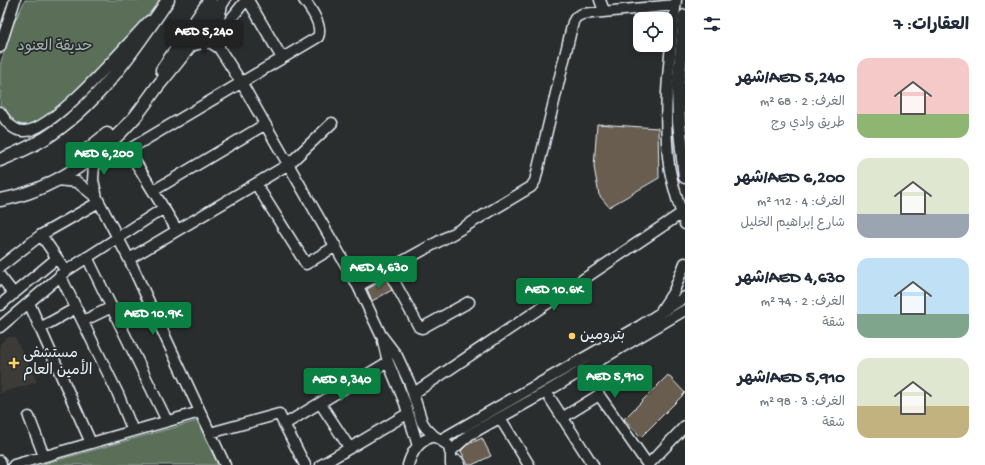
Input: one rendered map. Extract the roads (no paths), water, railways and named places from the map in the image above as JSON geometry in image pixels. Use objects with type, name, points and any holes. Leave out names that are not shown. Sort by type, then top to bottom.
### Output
[{"type":"main road","points":[[0,160],[45,138],[92,100],[108,84],[168,0]]},
{"type":"main road","points":[[0,196],[44,178],[70,163],[96,144],[128,115],[158,77],[210,0]]},
{"type":"main road","points":[[0,200],[12,198],[39,188],[56,180],[98,154],[136,116],[191,46],[224,0]]},
{"type":"main road","points":[[685,16],[678,86],[682,155],[685,178]]},
{"type":"street","points":[[0,47],[15,0]]},
{"type":"street","points":[[0,112],[6,121],[19,131],[32,130],[45,122],[67,107],[83,92],[168,0]]},
{"type":"street","points":[[219,48],[219,19],[224,0]]},
{"type":"street","points":[[219,34],[247,0],[282,58]]},
{"type":"street","points":[[94,165],[128,150],[318,38],[320,34],[314,16],[304,0]]},
{"type":"street","points":[[600,0],[604,11]]},
{"type":"street","points":[[358,286],[448,237],[531,187],[535,181],[573,22],[576,17],[582,14],[676,2],[667,86],[669,166],[685,224]]},
{"type":"street","points":[[191,46],[205,42],[211,43],[219,48],[241,82],[264,125],[289,164],[336,246],[358,286],[381,335],[388,362],[405,403],[418,446]]},
{"type":"street","points":[[667,103],[682,155]]},
{"type":"street","points":[[129,259],[289,164],[332,123]]},
{"type":"street","points":[[153,191],[264,125]]},
{"type":"street","points":[[128,150],[177,230]]},
{"type":"street","points":[[98,154],[94,165],[93,180],[98,200],[129,259],[225,465]]},
{"type":"street","points":[[56,180],[77,182],[98,200]]},
{"type":"street","points":[[256,184],[306,264],[336,246]]},
{"type":"street","points":[[0,267],[41,235],[98,200]]},
{"type":"street","points":[[0,327],[63,273],[164,208]]},
{"type":"street","points":[[414,393],[682,213]]},
{"type":"street","points":[[41,235],[57,258],[76,308],[118,394],[133,431]]},
{"type":"street","points":[[87,257],[167,421]]},
{"type":"street","points":[[1,302],[14,294],[57,258]]},
{"type":"street","points":[[660,313],[674,291],[685,263]]},
{"type":"street","points":[[388,270],[419,327],[422,328],[469,302]]},
{"type":"street","points":[[0,276],[14,294]]},
{"type":"street","points":[[450,452],[473,427],[660,313],[685,296]]},
{"type":"street","points":[[29,303],[91,443]]},
{"type":"street","points":[[82,321],[112,307]]},
{"type":"street","points":[[40,328],[76,308]]},
{"type":"street","points":[[408,465],[411,456],[426,438],[438,438],[500,418],[685,310]]},
{"type":"street","points":[[381,335],[397,356],[414,393],[422,422],[426,428],[448,445],[456,464]]},
{"type":"street","points":[[285,424],[388,362]]},
{"type":"street","points":[[546,392],[593,465]]},
{"type":"street","points":[[562,418],[599,395],[648,465],[685,426]]},
{"type":"street","points":[[320,403],[349,447]]},
{"type":"street","points":[[14,465],[200,412]]},
{"type":"street","points":[[210,433],[279,414],[305,465]]},
{"type":"street","points":[[321,465],[349,447],[408,414]]},
{"type":"street","points":[[29,417],[44,456]]},
{"type":"street","points":[[500,418],[527,464]]},
{"type":"street","points":[[0,461],[1,465]]},
{"type":"place","name":"بترومين","points":[[572,336]]},
{"type":"place","name":"مستشفى الأمين العام","points":[[14,363]]},
{"type":"park label","name":"حديقة العنود","points":[[55,47]]}]
